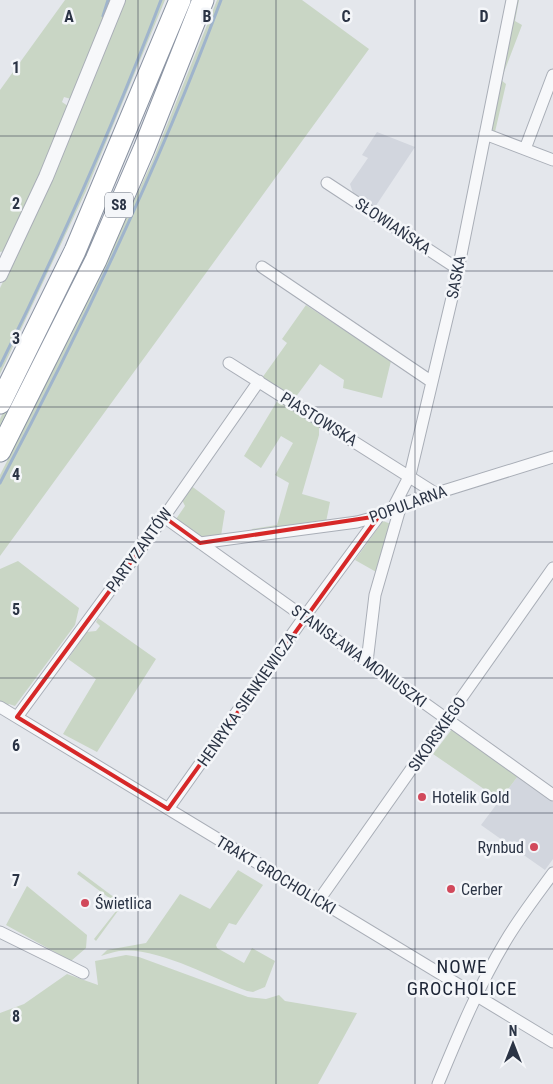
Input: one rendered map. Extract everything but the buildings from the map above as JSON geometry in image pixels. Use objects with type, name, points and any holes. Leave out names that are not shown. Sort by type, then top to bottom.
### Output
[{"type":"highway","name":"S8","points":[[0,403],[75,251],[180,0]]},
{"type":"highway","name":"S8","points":[[0,451],[96,260],[144,149],[203,0]]},
{"type":"street","points":[[0,275],[46,177],[118,0]]},
{"type":"street","name":"SASKA","points":[[397,506],[410,475],[458,269],[512,0]]},
{"type":"street","points":[[525,149],[553,75]]},
{"type":"street","points":[[485,134],[553,160]]},
{"type":"street","name":"SŁOWIAŃSKA","points":[[327,183],[458,269]]},
{"type":"street","points":[[262,267],[432,382]]},
{"type":"street","name":"PIASTOWSKA","points":[[229,363],[410,475],[435,494]]},
{"type":"street","name":"PARTYZANTÓW","points":[[17,717],[164,517],[258,381]]},
{"type":"street","name":"POPULARNA","points":[[200,543],[357,522],[379,516],[397,506],[553,457]]},
{"type":"street","points":[[368,662],[375,595],[397,506]]},
{"type":"street","name":"HENRYKA SIENKIEWICZA","points":[[168,810],[305,616],[379,516]]},
{"type":"street","name":"STANISŁAWA MONIUSZKI","points":[[164,517],[553,795]]},
{"type":"street","name":"SIKORSKIEGO","points":[[319,900],[448,720],[553,568]]},
{"type":"street","name":"TRAKT GROCHOLICKI","points":[[0,707],[553,1042]]},
{"type":"street","points":[[438,1084],[476,996],[505,942],[553,873]]},
{"type":"street","points":[[0,932],[82,973]]},
{"type":"highlighted area","points":[[379,516],[168,809],[17,717],[164,517],[200,543]]},
{"type":"shaded area","points":[[377,132],[415,147],[375,207],[353,193],[350,184],[368,158],[362,155]]},
{"type":"shaded area","points":[[518,776],[553,802],[553,859],[545,870],[481,825]]},
{"type":"green space","points":[[65,0],[111,0],[71,99],[64,97],[62,102],[68,106],[45,165],[5,251],[0,252],[0,90]]},
{"type":"green space","points":[[125,0],[165,0],[86,191],[0,374],[0,288],[43,200]]},
{"type":"green space","points":[[217,0],[302,0],[369,49],[0,556],[0,475],[73,331],[153,160]]},
{"type":"green space","points":[[517,0],[519,0],[515,21],[522,25],[501,80],[506,84],[495,132],[489,129]]},
{"type":"green space","points":[[92,230],[97,233],[0,432],[0,419]]},
{"type":"green space","points":[[306,305],[391,361],[382,398],[343,388],[344,380],[320,364],[295,398],[262,378],[287,343],[282,339]]},
{"type":"green space","points":[[279,398],[319,424],[319,435],[302,494],[330,502],[326,522],[251,531],[252,529],[277,525],[289,483],[275,475],[293,443],[281,436],[261,468],[244,456]]},
{"type":"green space","points":[[190,485],[225,511],[221,536],[201,538],[176,519],[185,506],[181,498]]},
{"type":"green space","points":[[383,521],[391,524],[378,573],[355,560]]},
{"type":"green space","points":[[18,561],[79,608],[75,625],[15,706],[9,704],[7,706],[0,702],[0,569]]},
{"type":"green space","points":[[98,618],[156,659],[97,752],[63,734],[96,679],[68,659],[86,632],[96,631],[100,626],[96,622]]},
{"type":"green space","points":[[452,729],[518,776],[500,800],[433,754]]},
{"type":"green space","points":[[238,870],[263,885],[236,925],[229,923],[216,945],[217,948],[244,963],[252,948],[275,961],[265,987],[253,992],[247,991],[184,964],[150,953],[119,951],[101,956],[107,950],[146,943],[180,894],[210,909]]},
{"type":"green space","points":[[79,871],[123,904],[96,941],[94,939],[120,906],[77,874]]},
{"type":"green space","points":[[27,886],[87,935],[86,948],[71,961],[6,925]]},
{"type":"green space","points":[[126,955],[139,957],[248,997],[266,999],[279,995],[285,1001],[357,1013],[318,1084],[0,1084],[0,1013],[24,1004],[67,974],[98,985],[95,961]]},
{"type":"waterway","points":[[103,16],[108,0]]},
{"type":"waterway","points":[[0,366],[85,185],[161,0]]},
{"type":"waterway","points":[[0,483],[61,365],[146,184],[221,0]]},
{"type":"place","name":"Hotelik Gold","points":[[422,797]]},
{"type":"place","name":"Rynbud","points":[[534,847]]},
{"type":"place","name":"Cerber","points":[[451,889]]},
{"type":"place","name":"Świetlica","points":[[85,903]]},
{"type":"district","name":"NOWE GROCHOLICE","points":[[462,977]]}]
